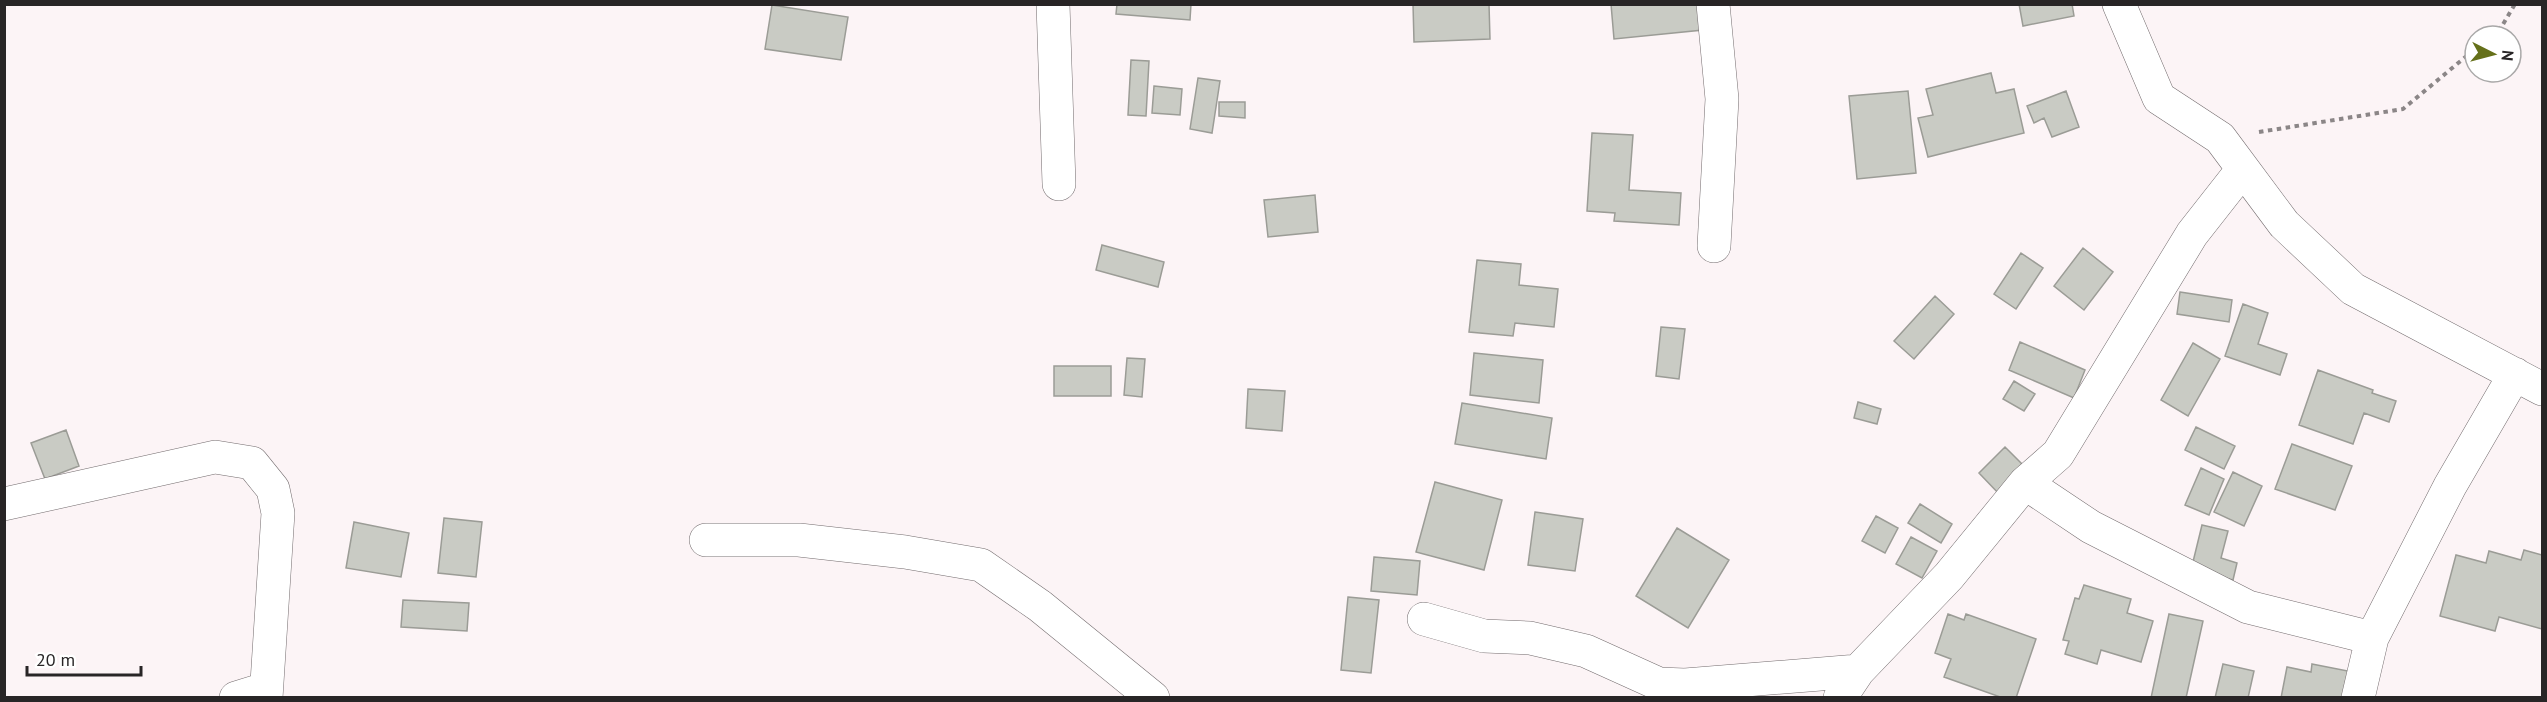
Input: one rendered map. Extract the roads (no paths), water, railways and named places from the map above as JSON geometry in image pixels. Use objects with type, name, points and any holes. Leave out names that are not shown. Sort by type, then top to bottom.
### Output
[{"type":"street","points":[[1053,4],[1059,184]]},
{"type":"street","points":[[1713,4],[1722,99],[1714,246]]},
{"type":"street","points":[[2119,4],[2159,98],[2220,138],[2283,224],[2353,289],[2529,381],[2450,486],[2372,638],[2358,698]]},
{"type":"street","points":[[1840,698],[1858,671],[1948,576],[2025,483],[2058,454],[2192,234],[2243,169]]},
{"type":"street","points":[[4,504],[215,457],[252,463],[273,489],[278,513],[256,695]]},
{"type":"street","points":[[2025,483],[2091,527],[2248,607],[2372,638]]},
{"type":"street","points":[[706,540],[799,540],[904,552],[981,566],[1040,606],[1154,698]]},
{"type":"street","points":[[1424,619],[1484,636],[1530,639],[1586,651],[1695,698]]},
{"type":"street","points":[[1659,684],[1686,685],[1858,671]]}]
